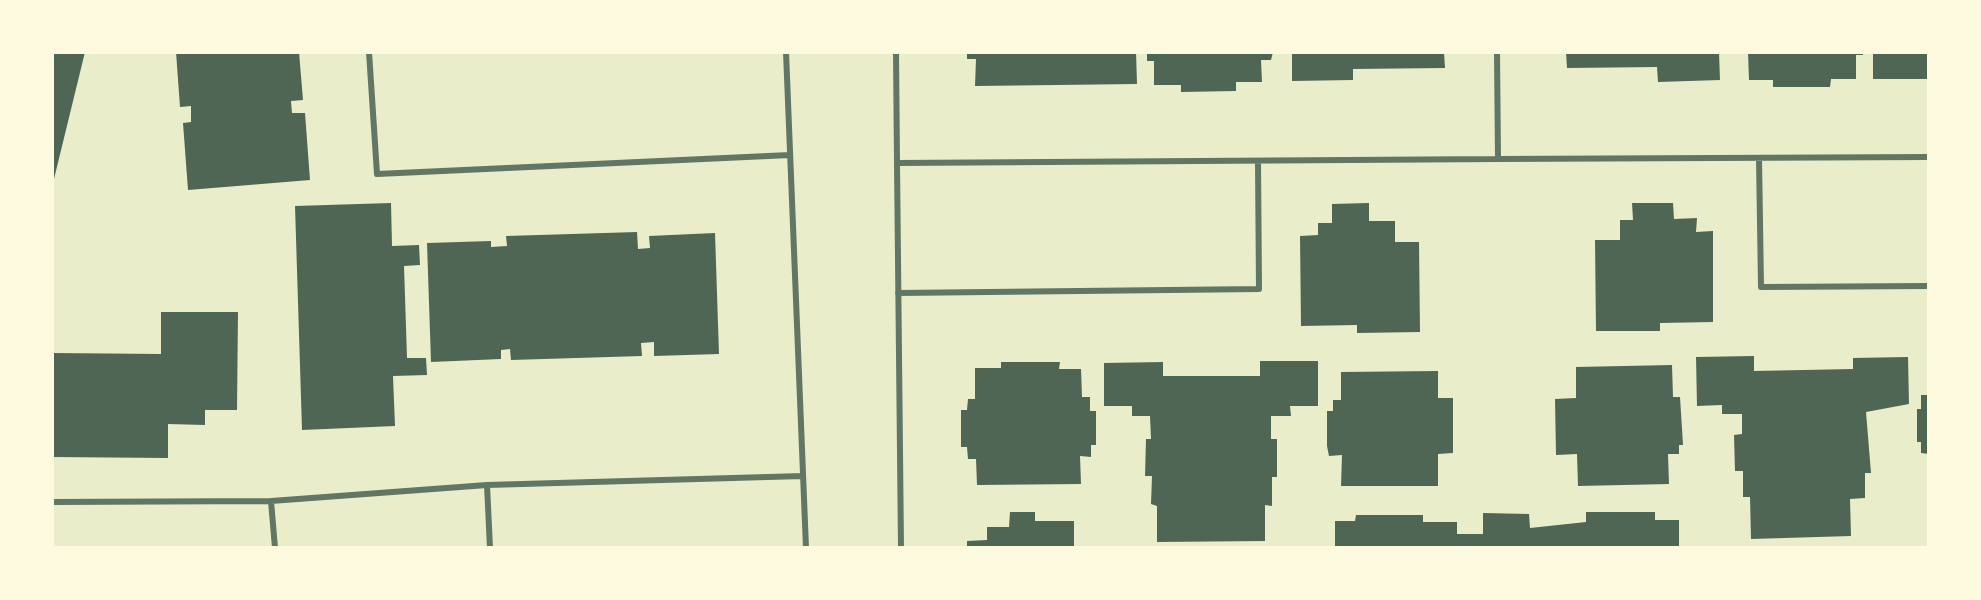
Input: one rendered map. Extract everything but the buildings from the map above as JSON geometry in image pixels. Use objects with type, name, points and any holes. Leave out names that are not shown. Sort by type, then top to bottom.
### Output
[{"type":"lane","points":[[369,52],[377,174],[790,155]]},
{"type":"lane","points":[[786,52],[806,548]]},
{"type":"lane","points":[[896,52],[901,548]]},
{"type":"lane","points":[[1497,52],[1498,159]]},
{"type":"lane","points":[[897,163],[1929,157]]},
{"type":"lane","points":[[1759,158],[1761,287],[1929,286]]},
{"type":"lane","points":[[898,293],[1259,289],[1258,161]]},
{"type":"lane","points":[[52,502],[271,501],[487,485],[803,476]]},
{"type":"lane","points":[[487,485],[490,548]]},
{"type":"lane","points":[[271,501],[275,548]]}]
